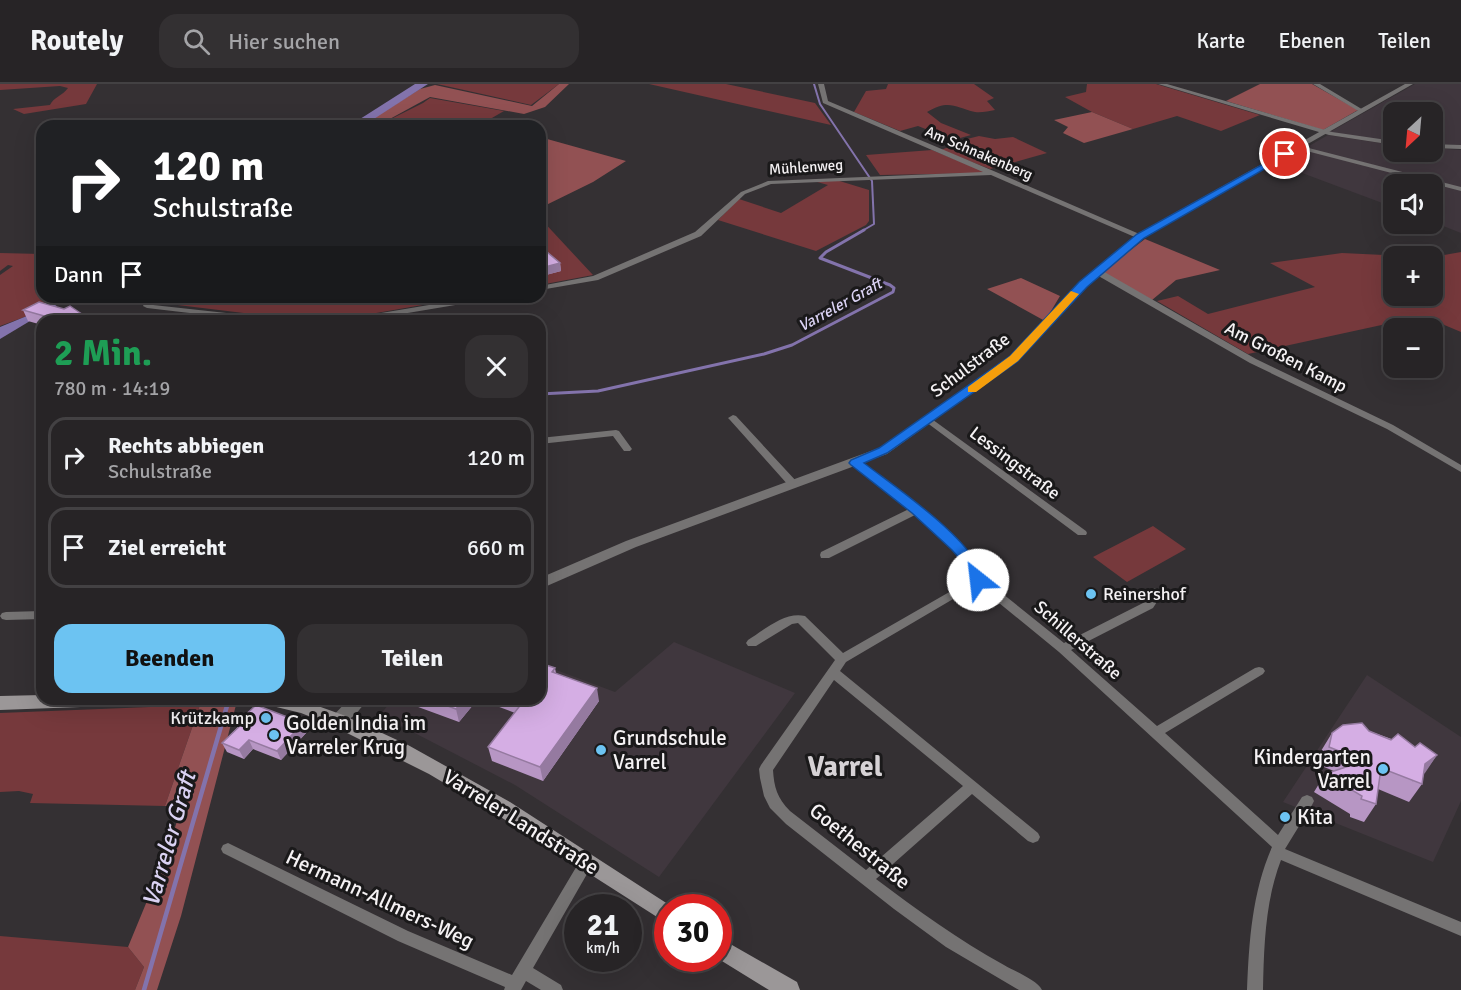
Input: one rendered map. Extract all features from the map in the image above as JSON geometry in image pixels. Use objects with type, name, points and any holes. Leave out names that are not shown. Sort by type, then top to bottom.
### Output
[{"type":"main road","points":[[0,703],[36,702]]},
{"type":"main road","name":"Varreler Landstraße","points":[[298,705],[338,719],[479,792],[654,906]]},
{"type":"main road","points":[[732,955],[789,990]]},
{"type":"street","name":"Am Schnakenberg","points":[[821,84],[825,102],[1140,236]]},
{"type":"street","points":[[1161,84],[1325,132],[1383,141]]},
{"type":"street","points":[[1316,84],[1362,111]]},
{"type":"street","name":"Schulstraße","points":[[546,581],[631,544],[883,451],[1014,358],[1076,291],[1140,236],[1410,84]]},
{"type":"street","points":[[1443,146],[1461,147]]},
{"type":"street","points":[[1298,147],[1461,189]]},
{"type":"street","name":"Mühlenweg","points":[[546,287],[595,278],[698,234],[743,193],[757,186],[787,180],[994,173]]},
{"type":"street","name":"Am Großen Kamp","points":[[1098,272],[1252,361],[1390,428],[1461,469]]},
{"type":"street","points":[[382,315],[454,303]]},
{"type":"street","points":[[147,306],[227,315]]},
{"type":"street","points":[[733,418],[793,484]]},
{"type":"street","name":"Lessingstraße","points":[[929,420],[1082,533]]},
{"type":"street","points":[[546,440],[616,434],[627,449]]},
{"type":"street","name":"Schillerstraße","points":[[855,463],[916,510],[957,546],[974,566],[978,580],[1063,649],[1157,732],[1279,848],[1461,929]]},
{"type":"street","points":[[825,555],[916,510]]},
{"type":"street","points":[[752,643],[790,620],[801,619],[842,659],[978,580]]},
{"type":"street","points":[[1063,649],[1149,604],[1158,591]]},
{"type":"street","points":[[6,616],[36,615]]},
{"type":"street","name":"Goethestraße","points":[[842,659],[766,769],[767,788],[776,805],[926,925],[1006,976],[1034,990]]},
{"type":"street","points":[[1157,732],[1259,671]]},
{"type":"street","points":[[834,673],[1033,837]]},
{"type":"street","points":[[338,719],[353,705]]},
{"type":"street","points":[[866,879],[972,786]]},
{"type":"street","points":[[1255,990],[1257,928],[1266,886],[1279,848],[1307,801]]},
{"type":"street","name":"Hermann-Allmers-Weg","points":[[228,849],[403,936],[516,981],[555,990]]},
{"type":"street","points":[[516,981],[586,863]]},
{"type":"shaded area","points":[[0,84],[97,84],[86,104],[24,114],[13,109],[50,105],[68,88],[60,86],[0,90]]},
{"type":"shaded area","points":[[437,84],[559,84],[531,105]]},
{"type":"shaded area","points":[[559,84],[569,84],[545,107],[524,114],[430,97],[388,120],[371,120],[420,89],[435,85],[532,106]]},
{"type":"shaded area","points":[[649,84],[726,84],[815,103],[831,125]]},
{"type":"shaded area","points":[[888,84],[974,84],[994,98],[987,101],[995,110],[975,112],[947,105],[927,112],[941,123],[971,135],[953,140],[918,126],[900,131],[854,112],[866,91],[886,89]]},
{"type":"shaded area","points":[[1087,84],[1156,84],[1260,115],[1221,131],[1177,116],[1133,129],[1092,112],[1065,97],[1086,92]]},
{"type":"shaded area","points":[[1260,84],[1312,84],[1358,110],[1323,130],[1226,101]]},
{"type":"shaded area","points":[[1415,84],[1461,84],[1461,145],[1443,144],[1443,102],[1383,102]]},
{"type":"shaded area","points":[[430,98],[504,111],[488,120],[389,120]]},
{"type":"shaded area","points":[[1383,102],[1383,140],[1330,132]]},
{"type":"shaded area","points":[[1092,112],[1133,129],[1084,143],[1063,133],[1068,127],[1054,120]]},
{"type":"shaded area","points":[[1328,135],[1383,143],[1383,162],[1443,162],[1443,149],[1461,150],[1461,233],[1443,226],[1443,174],[1383,174],[1383,203],[1278,164]]},
{"type":"shaded area","points":[[979,136],[995,139],[1013,137],[1047,153],[990,169],[941,150],[951,146],[947,144]]},
{"type":"shaded area","points":[[546,139],[626,161],[593,182],[546,205]]},
{"type":"shaded area","points":[[932,150],[988,173],[880,175],[866,155]]},
{"type":"shaded area","points":[[833,179],[869,190],[869,221],[866,225],[816,251],[718,220],[739,199],[781,213],[828,185],[810,180]]},
{"type":"shaded area","points":[[546,224],[593,275],[546,284]]},
{"type":"shaded area","points":[[1145,239],[1220,270],[1176,280],[1152,300],[1102,272]]},
{"type":"shaded area","points":[[1461,252],[1461,332],[1443,324],[1443,318],[1423,316],[1383,318],[1383,325],[1248,354],[1157,301],[1178,296],[1208,314],[1315,287],[1270,263],[1342,253],[1383,255],[1383,306],[1443,306],[1443,255]]},
{"type":"shaded area","points":[[0,253],[36,254],[36,303],[44,303],[38,312],[0,326],[0,275],[13,266],[8,265],[0,271]]},
{"type":"shaded area","points":[[1021,278],[1060,296],[1045,321],[987,289]]},
{"type":"shaded area","points":[[45,303],[60,303],[36,315],[36,317],[0,339],[0,327],[39,311]]},
{"type":"shaded area","points":[[161,303],[434,303],[365,315],[259,315]]},
{"type":"shaded area","points":[[1153,526],[1186,549],[1127,582],[1093,557]]},
{"type":"shaded area","name":"Grundschule Varrel","points":[[674,642],[795,693],[659,877],[515,785],[380,715],[388,705],[546,705],[546,666],[615,692]]},
{"type":"shaded area","name":"Kindergarten Varrel","points":[[1367,675],[1461,737],[1461,801],[1433,862],[1283,802]]},
{"type":"shaded area","points":[[200,705],[165,806],[30,803],[33,794],[19,791],[0,792],[0,713]]},
{"type":"shaded area","points":[[200,705],[236,705],[181,916],[157,990],[135,990],[144,967],[128,947],[166,855],[182,806],[165,806]]},
{"type":"shaded area","points":[[0,936],[128,947],[144,967],[135,990],[0,990]]},
{"type":"building","points":[[547,252],[560,263],[546,267]]},
{"type":"building","points":[[37,303],[43,303],[64,309],[70,306],[83,315],[41,315],[23,310]]},
{"type":"building","points":[[546,665],[555,668],[552,672],[597,688],[540,767],[488,747],[520,705],[546,705]]},
{"type":"building","points":[[256,705],[303,723],[277,751],[249,740],[239,750],[222,743],[244,722],[240,720]]},
{"type":"building","points":[[445,705],[459,705],[456,709]]},
{"type":"building","points":[[1362,723],[1369,731],[1391,740],[1398,734],[1415,747],[1420,743],[1437,755],[1425,764],[1422,784],[1381,768],[1376,804],[1361,799],[1362,796],[1325,774],[1364,761],[1329,747],[1332,733],[1343,725]]},
{"type":"waterway","points":[[365,120],[423,84]]},
{"type":"waterway","name":"Varreler Graft","points":[[814,84],[820,104],[872,181],[874,224],[862,231]]},
{"type":"waterway","name":"Varreler Graft","points":[[546,394],[598,391],[764,354],[792,345],[893,292],[894,288],[890,285],[820,258],[826,252],[864,230]]},
{"type":"waterway","name":"Varreler Graft","points":[[144,990],[227,705]]},
{"type":"slow traffic","points":[[972,389],[1014,358],[1074,294]]},
{"type":"place","name":"Reinershof","points":[[1091,594]]},
{"type":"place","name":"Krützkamp","points":[[266,718]]},
{"type":"place","name":"Golden India im Varreler Krug","points":[[274,735]]},
{"type":"place","name":"Grundschule Varrel","points":[[601,750]]},
{"type":"place","name":"Kindergarten Varrel","points":[[1383,769]]},
{"type":"place","name":"Kita","points":[[1285,817]]},
{"type":"district","name":"Varrel","points":[[845,767]]},
{"type":"route","points":[[978,580],[974,566],[957,546],[916,510],[855,463],[883,451],[1014,358],[1083,285],[1140,236],[1285,154]]}]
